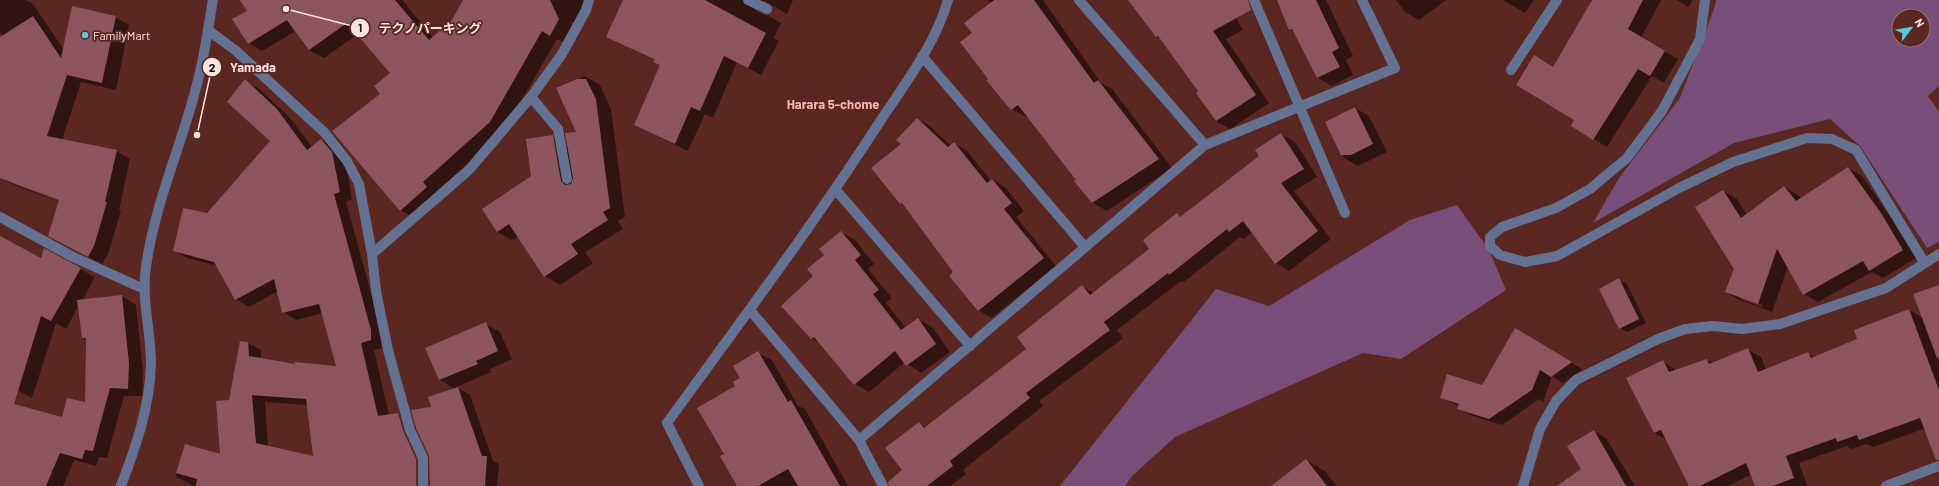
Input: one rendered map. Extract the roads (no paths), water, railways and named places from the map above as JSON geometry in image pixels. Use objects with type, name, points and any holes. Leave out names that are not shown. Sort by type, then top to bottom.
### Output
[{"type":"street","points":[[121,486],[140,433],[147,404],[151,363],[144,289],[146,266],[160,201],[198,81],[212,0]]},
{"type":"street","points":[[372,254],[469,170],[530,97],[562,54],[586,10],[589,0]]},
{"type":"street","points":[[748,0],[766,9]]},
{"type":"street","points":[[699,486],[667,423],[836,190],[922,56],[942,21],[948,0]]},
{"type":"street","points":[[1079,0],[1204,145]]},
{"type":"street","points":[[1254,0],[1344,213]]},
{"type":"street","points":[[859,440],[1204,145],[1395,68],[1362,0]]},
{"type":"street","points":[[1511,70],[1557,0]]},
{"type":"street","points":[[1705,0],[1700,39],[1662,111],[1627,158],[1590,189],[1563,205],[1502,227],[1490,237],[1490,246],[1500,255],[1525,262],[1557,256],[1678,188],[1733,162],[1807,138],[1832,139],[1856,150],[1924,262]]},
{"type":"street","points":[[208,30],[235,50],[325,134],[347,161],[359,184],[372,254],[376,291],[388,350],[410,430],[424,458],[423,486]]},
{"type":"street","points":[[922,56],[1085,247]]},
{"type":"street","points":[[530,97],[558,129],[567,179]]},
{"type":"street","points":[[836,190],[970,346]]},
{"type":"street","points":[[0,217],[73,257],[144,289]]},
{"type":"street","points":[[1523,486],[1540,429],[1556,401],[1576,380],[1658,339],[1685,329],[1714,326],[1742,329],[1780,324],[1886,288],[1924,262],[1939,254]]},
{"type":"street","points":[[750,310],[859,440],[883,486]]},
{"type":"street","points":[[1886,486],[1939,466]]},
{"type":"place","name":"テクノパーキング","points":[[286,9]]},
{"type":"place","name":"FamilyMart","points":[[85,35]]},
{"type":"place","name":"Yamada","points":[[197,135]]},
{"type":"district","name":"Harara 5-chome","points":[[833,104]]}]
